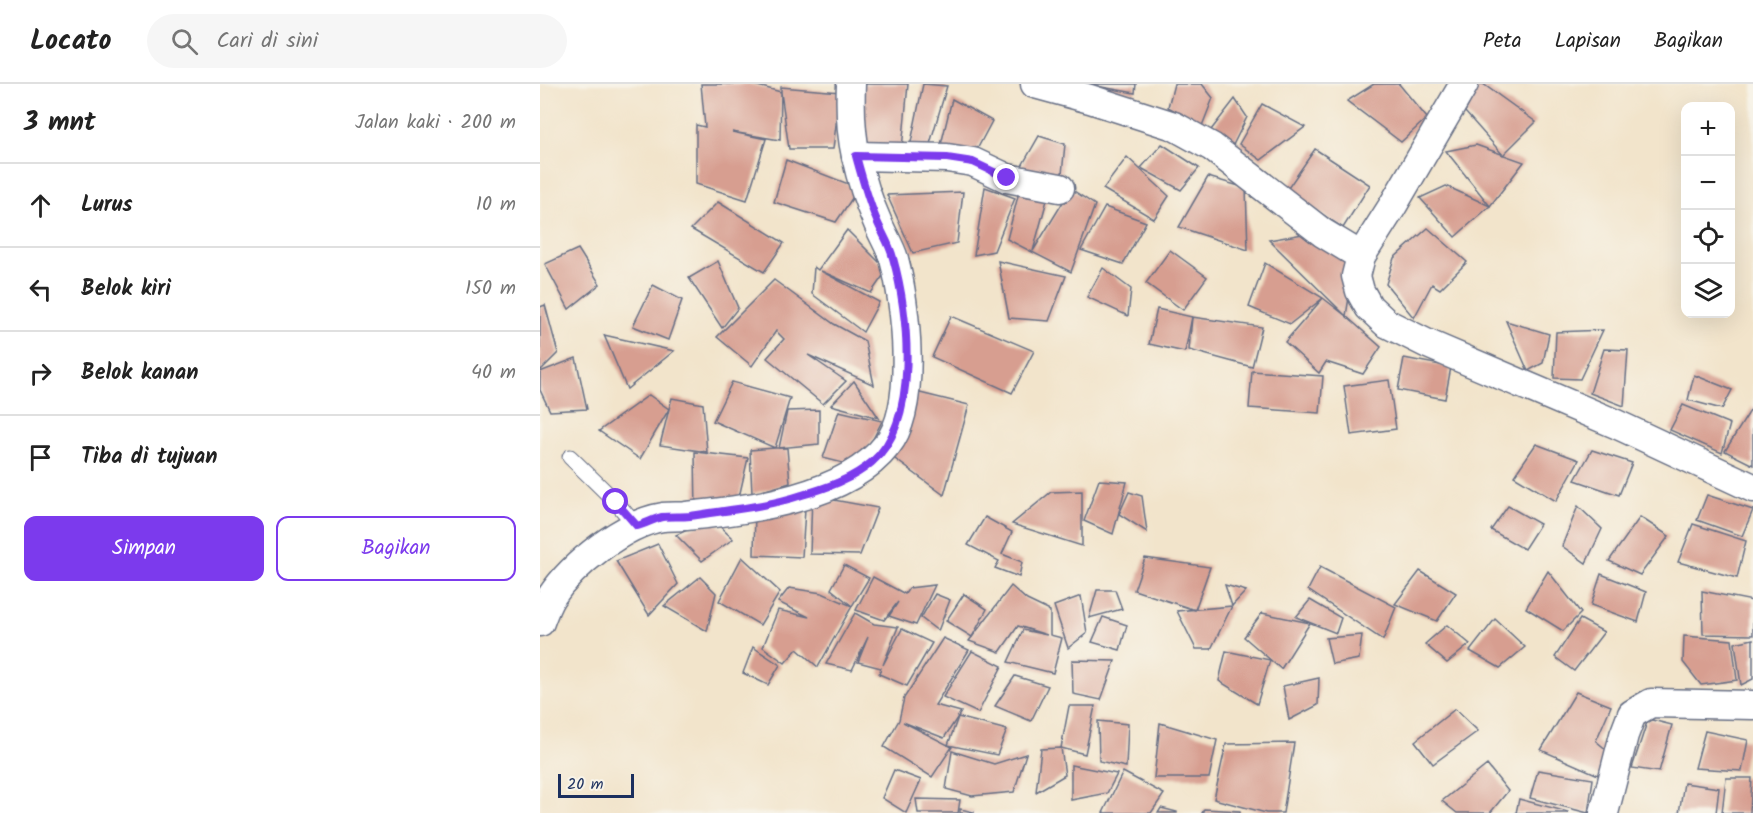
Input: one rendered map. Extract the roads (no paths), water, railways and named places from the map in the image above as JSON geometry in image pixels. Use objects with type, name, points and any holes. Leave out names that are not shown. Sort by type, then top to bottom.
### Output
[{"type":"street","points":[[540,622],[550,598],[576,567],[606,543],[637,526],[662,517],[687,516],[801,496],[850,477],[872,462],[889,444],[897,428],[906,377],[903,306],[893,257],[866,193],[856,156],[852,128],[851,84]]},
{"type":"street","points":[[1035,84],[1174,126],[1212,147],[1323,233],[1361,256]]},
{"type":"street","points":[[1464,84],[1361,256],[1356,276],[1360,291],[1369,307],[1386,323],[1428,344],[1616,424],[1753,488]]},
{"type":"street","points":[[856,156],[947,158],[973,162],[1007,178],[1060,188]]},
{"type":"street","points":[[1604,813],[1624,735],[1632,714],[1651,703],[1753,705]]},
{"type":"lane","points":[[570,457],[637,526]]}]
